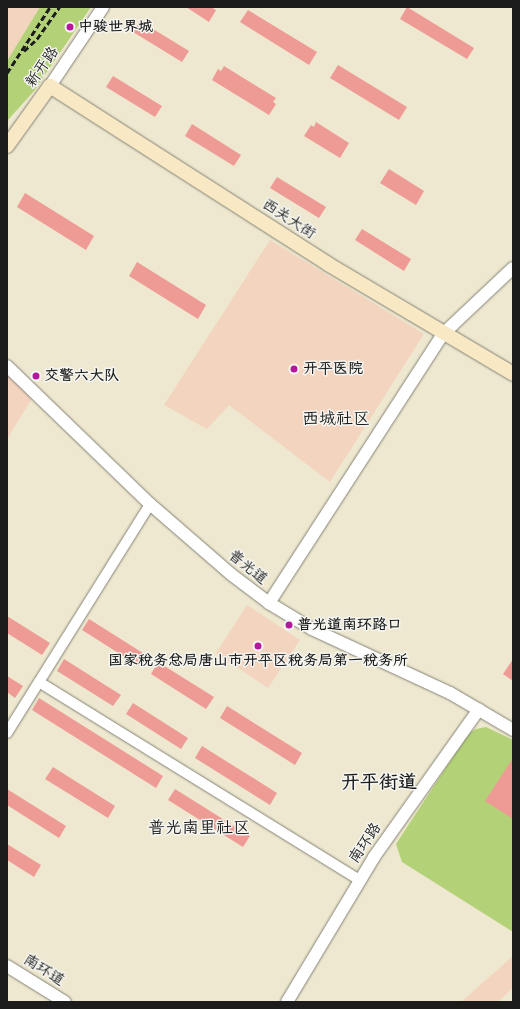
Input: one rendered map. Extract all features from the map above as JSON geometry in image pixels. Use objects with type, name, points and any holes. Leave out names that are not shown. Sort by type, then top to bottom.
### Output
[{"type":"main road","name":"新开路","points":[[7,146],[50,86]]},
{"type":"main road","name":"西关大街","points":[[50,86],[328,264],[513,374]]},
{"type":"street","name":"新开路","points":[[50,86],[103,7]]},
{"type":"street","points":[[269,603],[444,333],[513,268]]},
{"type":"street","name":"普光道","points":[[7,366],[150,504],[232,575],[269,603],[312,629],[479,709],[513,730]]},
{"type":"street","points":[[7,733],[150,504]]},
{"type":"street","points":[[39,682],[360,880]]},
{"type":"street","name":"南环路","points":[[287,1002],[360,880],[479,709]]},
{"type":"street","name":"南环道","points":[[7,966],[65,1002]]},
{"type":"shaded area","points":[[7,7],[40,7],[7,61]]},
{"type":"shaded area","name":"开平医院","points":[[270,240],[424,334],[330,482],[229,405],[207,429],[164,405]]},
{"type":"shaded area","points":[[7,373],[33,397],[7,439]]},
{"type":"shaded area","name":"国家税务总局唐山市开平区税务局第一税务所","points":[[247,605],[300,640],[268,688],[216,653]]},
{"type":"shaded area","points":[[513,956],[513,988],[498,1002],[461,1002]]},
{"type":"green space","points":[[40,7],[91,7],[34,91],[7,121],[7,61]]},
{"type":"green space","points":[[486,727],[513,740],[513,932],[402,862],[396,844],[468,734],[476,729]]},
{"type":"building","points":[[186,7],[211,7],[216,10],[209,22]]},
{"type":"building","points":[[407,7],[474,48],[467,59],[400,19]]},
{"type":"building","points":[[248,10],[317,52],[309,65],[240,22]]},
{"type":"building","points":[[140,21],[189,51],[182,62],[133,32]]},
{"type":"building","points":[[338,65],[407,107],[399,120],[330,78]]},
{"type":"building","points":[[224,66],[276,98],[273,102],[276,104],[269,115],[212,80],[218,69],[221,71]]},
{"type":"building","points":[[113,76],[162,106],[155,117],[106,87]]},
{"type":"building","points":[[316,122],[349,143],[340,158],[304,136],[311,125],[314,127]]},
{"type":"building","points":[[192,124],[241,155],[234,166],[185,136]]},
{"type":"building","points":[[389,169],[424,191],[416,205],[380,183]]},
{"type":"building","points":[[277,177],[326,207],[319,218],[270,188]]},
{"type":"building","points":[[25,193],[94,236],[86,250],[17,207]]},
{"type":"building","points":[[362,229],[411,259],[404,271],[355,240]]},
{"type":"building","points":[[137,262],[206,305],[198,319],[129,276]]},
{"type":"building","points":[[7,616],[50,643],[42,655],[7,633]]},
{"type":"building","points":[[89,619],[146,655],[139,666],[82,630]]},
{"type":"building","points":[[64,659],[121,695],[113,706],[57,671]]},
{"type":"building","points":[[513,659],[513,681],[503,674]]},
{"type":"building","points":[[158,662],[214,697],[206,709],[151,674]]},
{"type":"building","points":[[7,676],[23,686],[15,698],[7,692]]},
{"type":"building","points":[[39,698],[163,776],[156,788],[32,710]]},
{"type":"building","points":[[133,703],[188,738],[181,749],[126,714]]},
{"type":"building","points":[[227,706],[302,753],[295,765],[220,718]]},
{"type":"building","points":[[202,746],[277,793],[270,805],[195,758]]},
{"type":"building","points":[[513,758],[513,819],[485,801]]},
{"type":"building","points":[[53,767],[115,806],[108,818],[45,779]]},
{"type":"building","points":[[7,789],[66,826],[59,838],[7,805]]},
{"type":"building","points":[[175,789],[250,836],[243,847],[168,800]]},
{"type":"building","points":[[7,844],[41,865],[34,877],[7,860]]},
{"type":"railway","points":[[7,73],[50,7]]},
{"type":"railway","points":[[24,51],[37,39],[59,7]]},
{"type":"place","name":"中骏世界城","points":[[70,27]]},
{"type":"place","name":"开平医院","points":[[294,369]]},
{"type":"place","name":"交警六大队","points":[[36,376]]},
{"type":"place","name":"普光道南环路口","points":[[289,625]]},
{"type":"place","name":"国家税务总局唐山市开平区税务局第一税务所","points":[[258,646]]},
{"type":"district","name":"西城社区","points":[[336,419]]},
{"type":"district","name":"开平街道","points":[[379,782]]},
{"type":"district","name":"普光南里社区","points":[[199,828]]}]
